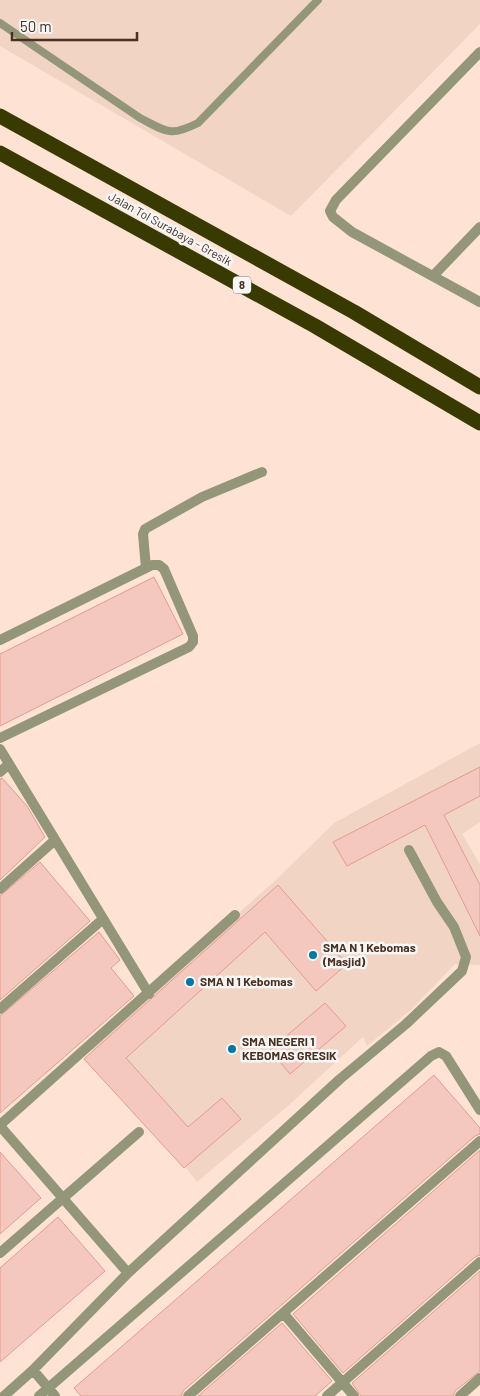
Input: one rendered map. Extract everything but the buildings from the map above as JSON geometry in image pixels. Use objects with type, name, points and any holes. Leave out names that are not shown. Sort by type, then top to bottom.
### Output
[{"type":"highway","name":"Jalan Tol Surabaya - Gresik","points":[[0,116],[354,312],[480,387]]},
{"type":"highway","name":"Jalan Tol Surabaya - Gresik","points":[[0,153],[307,321],[480,423]]},
{"type":"street","points":[[480,52],[336,200],[330,211],[333,217],[352,232],[480,302]]},
{"type":"street","points":[[433,276],[480,227]]},
{"type":"street","points":[[146,568],[143,534],[145,529],[202,497],[262,472]]},
{"type":"street","points":[[0,640],[146,568],[159,565],[164,569],[193,636],[193,642],[188,647],[0,738]]},
{"type":"street","points":[[0,749],[149,994]]},
{"type":"street","points":[[0,772],[9,764]]},
{"type":"street","points":[[0,889],[56,840]]},
{"type":"street","points":[[4,1396],[33,1370],[128,1273],[340,1078],[406,1024],[462,970],[466,957],[454,927],[437,902],[409,850]]},
{"type":"street","points":[[128,1273],[0,1125],[236,915]]},
{"type":"street","points":[[0,1009],[103,919]]},
{"type":"street","points":[[39,1396],[51,1392],[431,1056],[439,1052],[446,1056],[480,1110]]},
{"type":"street","points":[[0,1253],[139,1132]]},
{"type":"street","points":[[188,1396],[480,1141]]},
{"type":"street","points":[[327,1396],[480,1262]]},
{"type":"street","points":[[284,1314],[354,1396]]},
{"type":"street","points":[[33,1370],[51,1392]]},
{"type":"street","points":[[460,1396],[480,1378]]},
{"type":"lane","points":[[0,23],[140,118],[161,129],[179,132],[198,123],[318,0]]},
{"type":"shaded area","points":[[0,0],[480,0],[480,24],[291,216],[0,46]]},
{"type":"shaded area","points":[[480,743],[480,822],[462,834],[480,864],[480,965],[455,964],[412,1009],[367,1046],[363,1037],[289,1105],[197,1182],[89,1046],[278,878],[334,823]]},
{"type":"place","name":"SMA N 1 Kebomas (Masjid)","points":[[313,955]]},
{"type":"place","name":"SMA N 1 Kebomas","points":[[190,982]]},
{"type":"place","name":"SMA NEGERI 1 KEBOMAS GRESIK","points":[[232,1049]]}]
